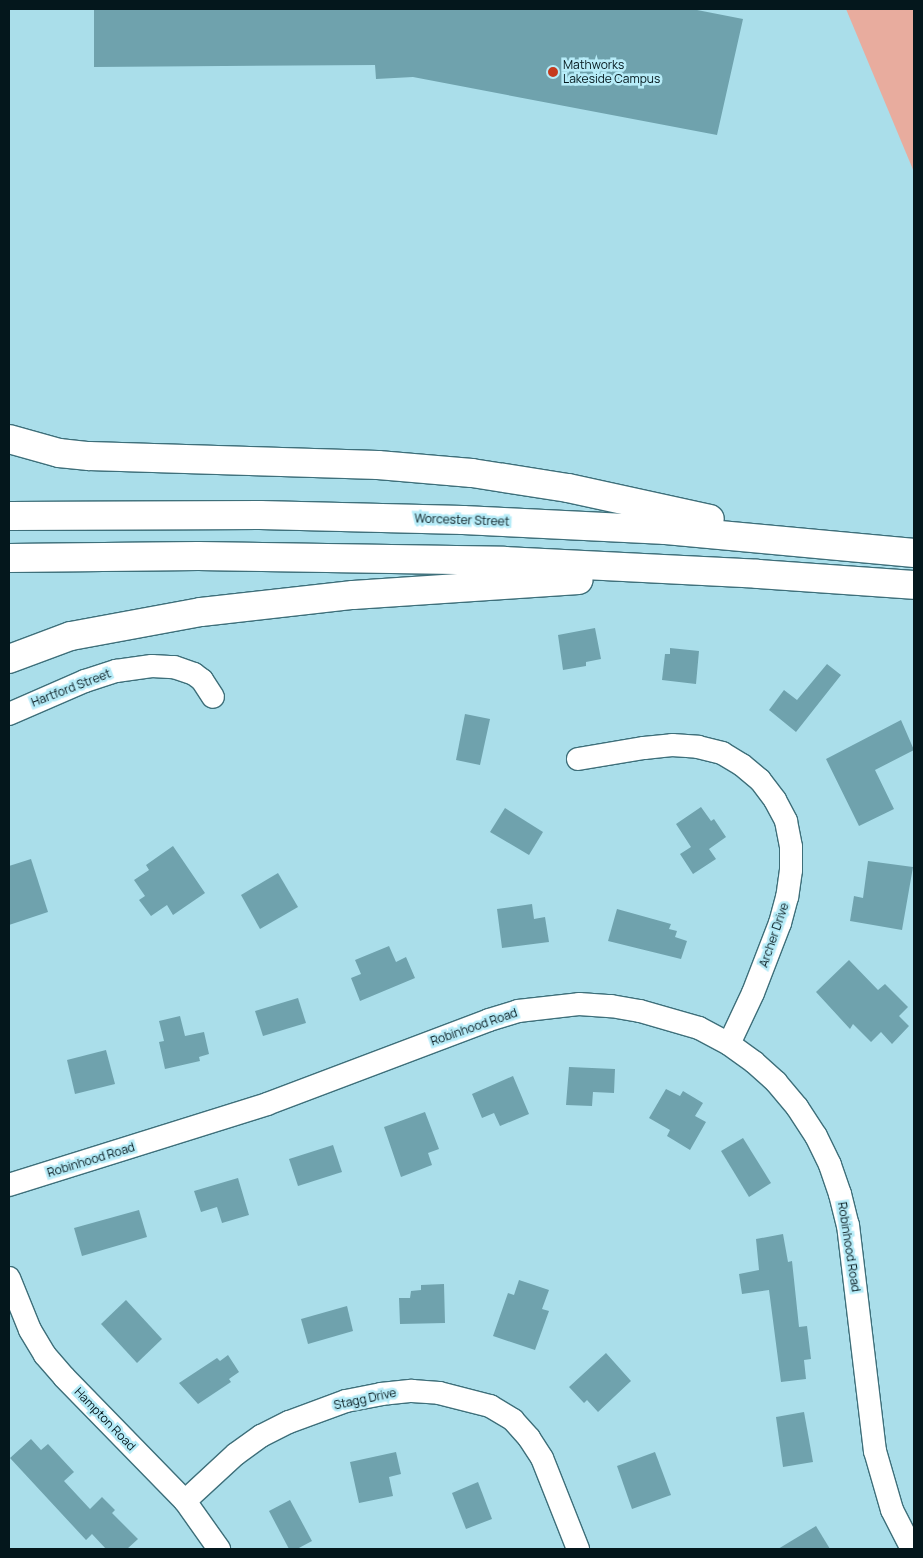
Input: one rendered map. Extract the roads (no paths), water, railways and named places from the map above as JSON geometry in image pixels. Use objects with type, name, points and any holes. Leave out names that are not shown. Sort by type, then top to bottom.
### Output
[{"type":"highway","points":[[9,439],[59,453],[89,456],[378,465],[472,473],[568,488],[785,534],[869,549]]},
{"type":"highway","name":"Worcester Street","points":[[9,516],[260,515],[463,520],[666,530],[914,553]]},
{"type":"highway","points":[[9,558],[198,556],[403,558],[708,571],[914,585]]},
{"type":"highway","points":[[9,659],[71,636],[155,619],[210,611],[354,595],[708,571]]},
{"type":"street","name":"Hartford Street","points":[[9,714],[86,681],[116,671],[152,666],[174,667],[194,674],[202,680],[213,697]]},
{"type":"street","name":"Archer Drive","points":[[578,759],[672,745],[698,747],[722,753],[742,765],[760,780],[779,807],[786,821],[791,847],[791,870],[787,897],[780,923],[754,994],[728,1044]]},
{"type":"street","name":"Robinhood Road","points":[[9,1185],[268,1104],[488,1020],[518,1012],[579,1004],[611,1006],[670,1018],[699,1028],[728,1044],[754,1062],[776,1082],[797,1106],[816,1136],[840,1194],[848,1226],[876,1451],[892,1510],[912,1549]]},
{"type":"street","name":"Hampton Road","points":[[9,1278],[30,1330],[45,1355],[64,1377],[185,1500],[219,1549]]},
{"type":"street","name":"Stagg Drive","points":[[185,1500],[236,1454],[261,1436],[289,1422],[346,1401],[381,1394],[412,1391],[439,1393],[490,1406],[513,1420],[529,1438],[542,1458],[578,1549]]},
{"type":"place","name":"Mathworks Lakeside Campus","points":[[553,72]]}]
